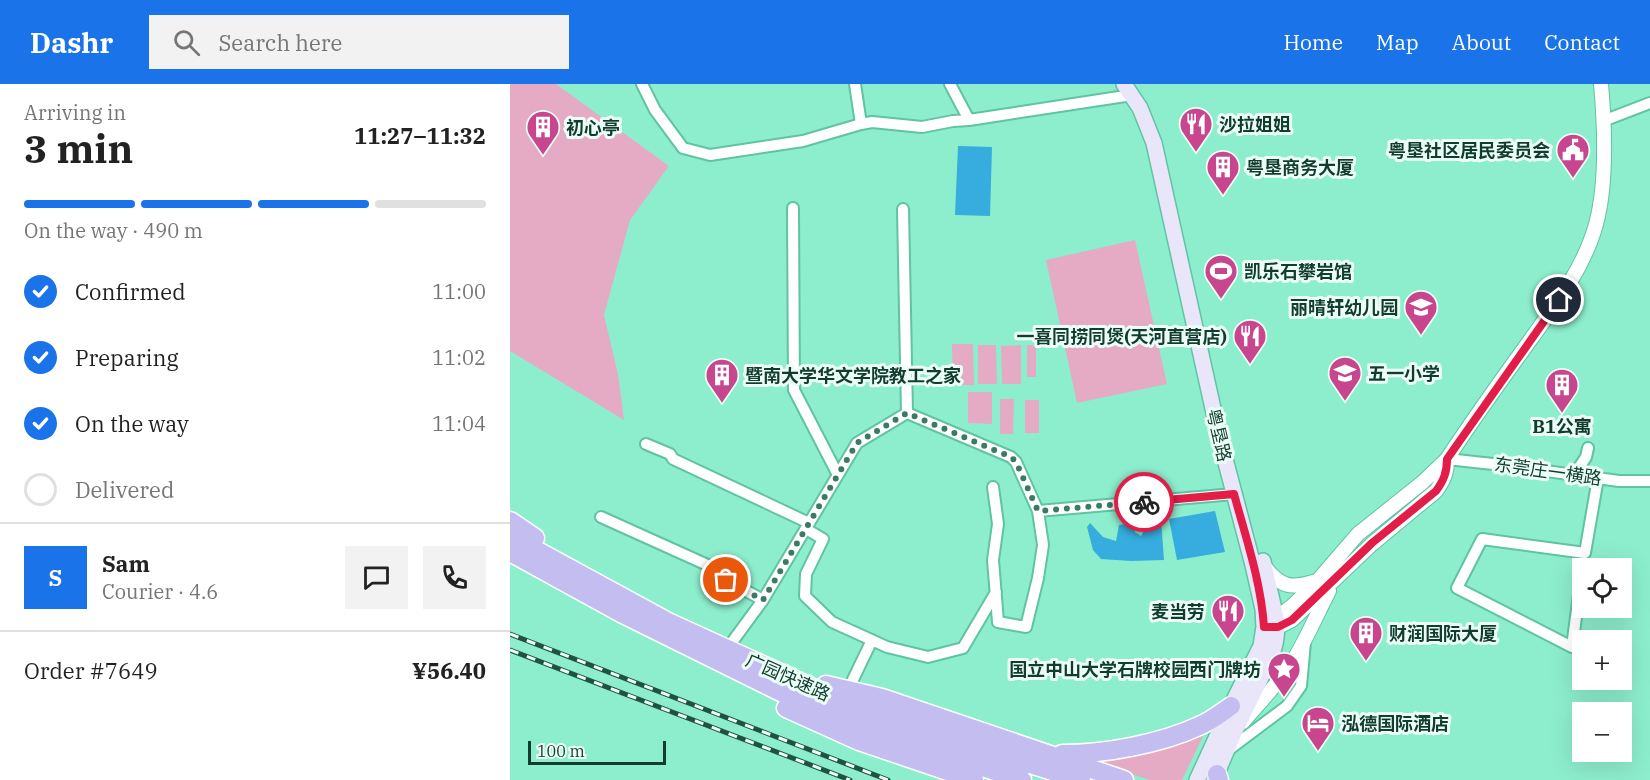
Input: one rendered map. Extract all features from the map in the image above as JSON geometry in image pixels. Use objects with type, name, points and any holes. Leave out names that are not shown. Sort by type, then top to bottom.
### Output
[{"type":"highway","points":[[510,521],[540,542],[567,568]]},
{"type":"highway","name":"广园快速路","points":[[510,536],[668,622],[1022,780]]},
{"type":"highway","name":"广园快速路","points":[[510,552],[623,614],[795,699],[838,717],[960,751],[1084,775]]},
{"type":"highway","points":[[510,565],[611,621],[822,725],[859,741],[974,780]]},
{"type":"highway","points":[[611,621],[737,671]]},
{"type":"highway","points":[[788,677],[882,699],[1049,754],[1084,775],[1124,780]]},
{"type":"highway","points":[[1049,754],[1094,753],[1179,734],[1202,725],[1231,706]]},
{"type":"main road","name":"粤垦路","points":[[1130,88],[1154,143],[1234,494],[1263,609],[1273,624]]},
{"type":"main road","name":"粤垦路","points":[[1130,88],[1151,110],[1161,136],[1237,466],[1264,566],[1276,644],[1234,733],[1217,778]]},
{"type":"main road","name":"粤垦路","points":[[1197,780],[1231,706],[1273,624]]},
{"type":"street","points":[[642,84],[655,110],[683,148],[710,155],[804,141],[872,122],[922,128],[1130,88]]},
{"type":"street","points":[[855,84],[861,124]]},
{"type":"street","points":[[950,84],[969,120]]},
{"type":"street","points":[[1273,624],[1318,580],[1358,534],[1423,482],[1447,459],[1580,267],[1594,233],[1599,209],[1603,170],[1601,84]]},
{"type":"street","points":[[1603,121],[1650,102]]},
{"type":"street","points":[[793,208],[794,390],[838,475]]},
{"type":"street","points":[[903,208],[907,413]]},
{"type":"street","points":[[727,649],[763,600],[857,443],[907,413]]},
{"type":"street","points":[[907,413],[1011,457],[1016,462],[1038,511],[1043,545],[1038,578],[1026,627],[998,622],[993,560],[998,524],[993,487]]},
{"type":"street","points":[[646,444],[670,454],[673,459],[808,526],[823,539],[806,574],[805,597],[832,622],[887,647],[928,657],[963,648],[996,592]]},
{"type":"street","points":[[1574,475],[1586,457],[1588,448]]},
{"type":"street","points":[[1273,624],[1292,620],[1372,543],[1436,491],[1447,473],[1447,459]]},
{"type":"street","name":"东莞庄一横路","points":[[1447,459],[1619,481],[1650,481]]},
{"type":"street","points":[[1584,558],[1598,478]]},
{"type":"street","points":[[1038,511],[1234,494]]},
{"type":"street","points":[[602,517],[723,572],[726,580],[763,600]]},
{"type":"street","points":[[1576,618],[1572,647],[1457,588],[1482,539],[1585,552]]},
{"type":"street","points":[[1264,566],[1278,581],[1286,585],[1299,586],[1318,580]]},
{"type":"street","points":[[1234,733],[1292,663],[1335,580]]},
{"type":"street","points":[[848,690],[872,640]]},
{"type":"street","points":[[1227,751],[1287,706],[1301,686],[1305,640]]},
{"type":"shaded area","points":[[510,84],[556,84],[669,166],[630,220],[604,315],[618,374],[624,420],[510,351]]},
{"type":"shaded area","points":[[1135,240],[1167,384],[1077,403],[1046,260]]},
{"type":"shaded area","points":[[952,344],[973,344],[974,385],[953,385]]},
{"type":"shaded area","points":[[978,345],[996,345],[997,384],[978,384]]},
{"type":"shaded area","points":[[1021,345],[1021,384],[1002,384],[1001,346]]},
{"type":"shaded area","points":[[1027,345],[1036,345],[1036,377],[1027,377]]},
{"type":"shaded area","points":[[968,392],[992,392],[992,424],[968,423]]},
{"type":"shaded area","points":[[1000,399],[1014,399],[1013,434],[1000,434]]},
{"type":"shaded area","points":[[1025,400],[1039,400],[1039,433],[1025,433]]},
{"type":"shaded area","points":[[1206,730],[1182,780],[1150,780],[1094,762],[1176,746]]},
{"type":"water","points":[[958,146],[992,147],[990,216],[955,215]]},
{"type":"water","points":[[1215,511],[1225,552],[1177,560],[1169,519]]},
{"type":"water","points":[[1161,519],[1164,560],[1101,559],[1093,550],[1087,527],[1090,523],[1103,537],[1116,541],[1119,525],[1133,523],[1135,532],[1141,536],[1149,521]]},
{"type":"railway","points":[[510,634],[888,780]]},
{"type":"railway","points":[[510,650],[850,780]]},
{"type":"way so far","points":[[726,580],[763,600],[857,443],[907,413],[1011,457],[1016,462],[1038,511],[1144,502]]},
{"type":"place","name":"沙拉姐姐","points":[[1196,153]]},
{"type":"place","name":"初心亭","points":[[543,156]]},
{"type":"place","name":"粤垦社区居民委员会","points":[[1573,179]]},
{"type":"place","name":"粤垦商务大厦","points":[[1223,196]]},
{"type":"place","name":"凯乐石攀岩馆","points":[[1221,300]]},
{"type":"place","name":"丽晴轩幼儿园","points":[[1421,336]]},
{"type":"place","name":"一喜同捞同煲(天河直营店)","points":[[1250,365]]},
{"type":"place","name":"五一小学","points":[[1345,402]]},
{"type":"place","name":"暨南大学华文学院教工之家","points":[[722,404]]},
{"type":"place","name":"B1公寓","points":[[1562,414]]},
{"type":"place","name":"麦当劳","points":[[1228,640]]},
{"type":"place","name":"财润国际大厦","points":[[1366,662]]},
{"type":"place","name":"国立中山大学石牌校园西门牌坊","points":[[1284,698]]},
{"type":"place","name":"泓德国际酒店","points":[[1318,752]]},
{"type":"route","points":[[1144,502],[1234,494],[1263,609],[1264,627],[1278,627],[1292,620],[1372,543],[1436,491],[1447,473],[1447,459],[1559,300]]}]
